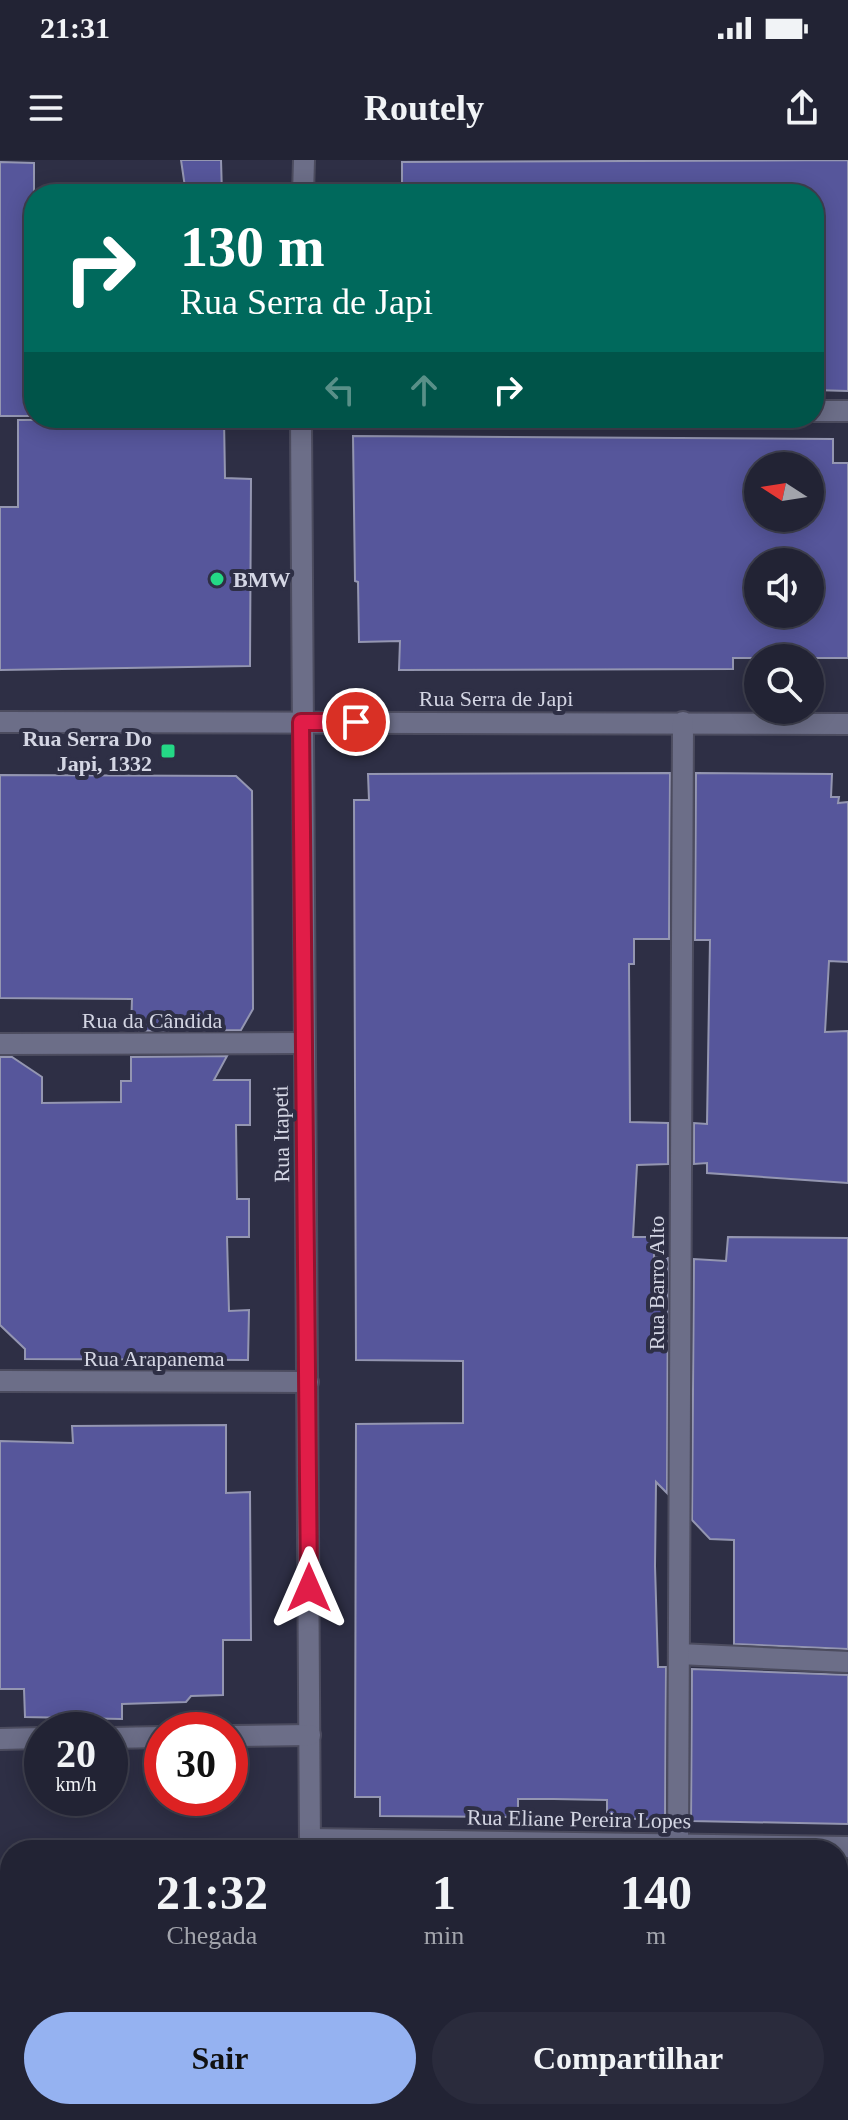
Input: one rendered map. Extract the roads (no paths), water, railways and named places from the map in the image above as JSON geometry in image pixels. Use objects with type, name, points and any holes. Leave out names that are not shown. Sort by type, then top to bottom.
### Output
[{"type":"street","points":[[303,184],[304,160]]},
{"type":"street","points":[[824,411],[848,411]]},
{"type":"street","name":"Rua Itapeti","points":[[301,428],[310,1840]]},
{"type":"street","name":"Rua Serra de Japi","points":[[0,722],[848,724]]},
{"type":"street","name":"Rua Barro Alto","points":[[678,1840],[683,722]]},
{"type":"street","name":"Rua da Cândida","points":[[0,1044],[304,1043]]},
{"type":"street","name":"Rua Arapanema","points":[[0,1381],[308,1382]]},
{"type":"street","points":[[679,1654],[848,1662]]},
{"type":"street","points":[[248,1736],[310,1735]]},
{"type":"street","points":[[0,1739],[24,1738]]},
{"type":"place","name":"BMW","points":[[217,579]]},
{"type":"place","name":"Rua Serra Do Japi, 1332","points":[[168,751]]}]
